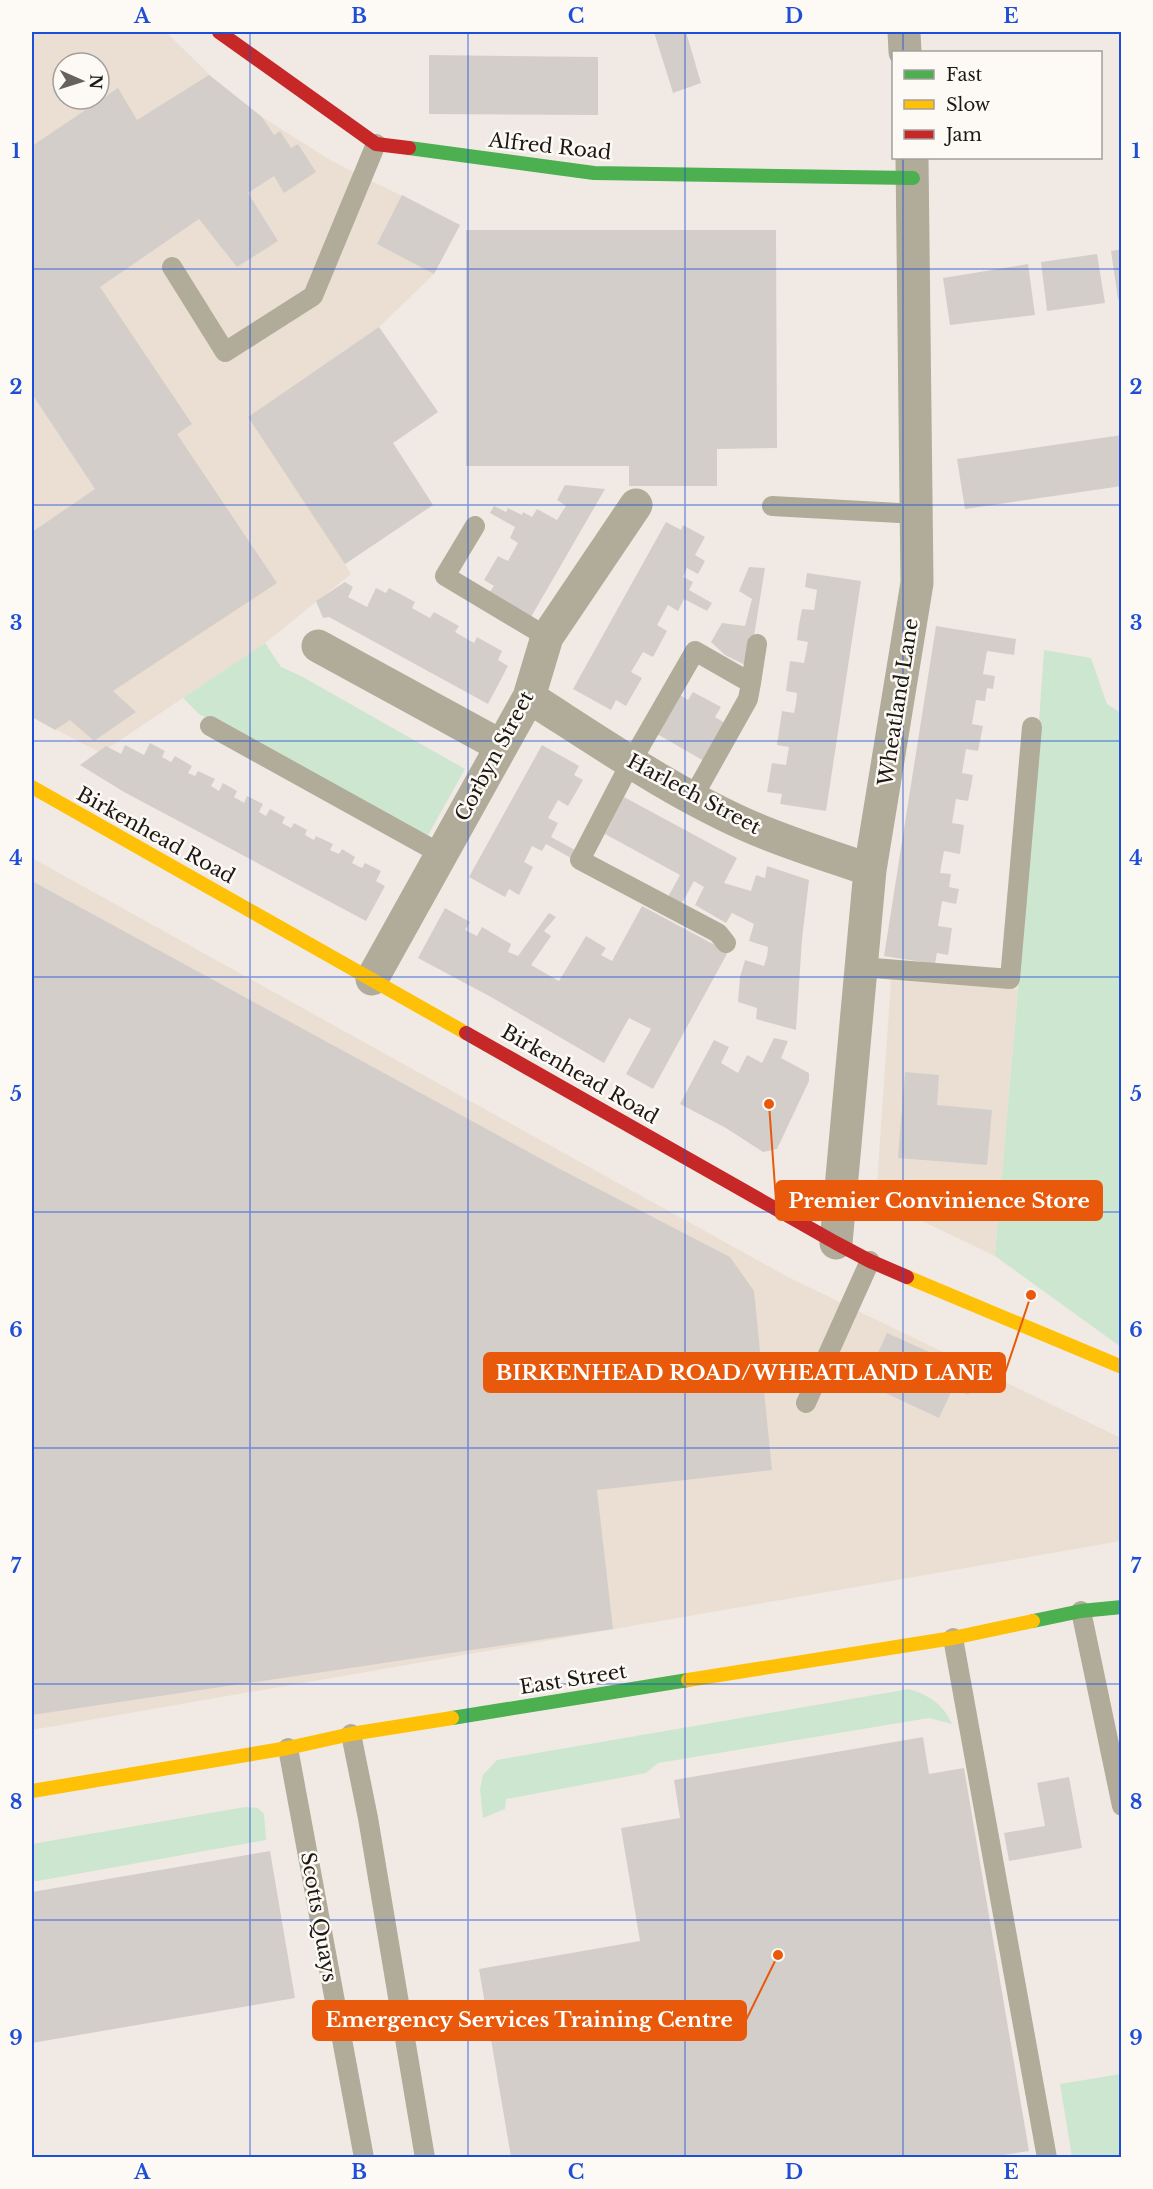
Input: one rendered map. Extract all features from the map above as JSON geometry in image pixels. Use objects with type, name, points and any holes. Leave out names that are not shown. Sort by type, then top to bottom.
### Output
[{"type":"street","name":"Alfred Road","points":[[219,32],[376,144],[594,173],[913,168]]},
{"type":"street","points":[[904,32],[905,51]]},
{"type":"street","name":"Wheatland Lane","points":[[836,1243],[870,870],[917,583],[913,168]]},
{"type":"street","name":"Corbyn Street","points":[[372,979],[529,697],[547,637],[636,504]]},
{"type":"street","points":[[318,646],[501,746]]},
{"type":"street","name":"Harlech Street","points":[[529,697],[631,762],[757,830],[870,870]]},
{"type":"street","name":"Birkenhead Road","points":[[32,787],[836,1243],[870,1261],[1122,1367]]},
{"type":"street","name":"East Street","points":[[32,1791],[288,1748],[351,1734],[953,1638],[1082,1611],[1122,1607]]},
{"type":"lane","points":[[172,267],[225,352],[313,296],[376,144]]},
{"type":"lane","points":[[772,507],[917,514]]},
{"type":"lane","points":[[475,526],[445,576],[547,637]]},
{"type":"lane","points":[[693,797],[748,699],[757,644]]},
{"type":"lane","points":[[726,943],[718,933],[580,860],[631,762],[695,651],[751,683]]},
{"type":"lane","points":[[210,726],[441,854]]},
{"type":"lane","points":[[861,967],[1010,979],[1032,727]]},
{"type":"lane","points":[[806,1403],[870,1261]]},
{"type":"lane","points":[[1082,1611],[1122,1806]]},
{"type":"lane","points":[[953,1638],[1047,2157]]},
{"type":"lane","points":[[351,1734],[368,1818],[425,2157]]},
{"type":"lane","name":"Scotts Quays","points":[[288,1748],[364,2157]]},
{"type":"shaded area","points":[[32,32],[166,32],[210,75],[262,117],[332,161],[460,225],[434,274],[379,327],[438,412],[393,443],[433,505],[345,564],[351,574],[265,643],[101,753],[32,717]]},
{"type":"shaded area","points":[[32,858],[786,1276],[1121,1438],[1121,1541],[32,1730]]},
{"type":"shaded area","points":[[891,980],[1018,989],[995,1256],[876,1199]]},
{"type":"green space","points":[[265,643],[281,667],[301,676],[465,769],[427,837],[199,714],[183,698]]},
{"type":"green space","points":[[1044,650],[1091,658],[1107,704],[1121,713],[1121,1347],[995,1256],[1030,851]]},
{"type":"green space","points":[[909,1689],[935,1702],[945,1711],[952,1724],[929,1718],[658,1763],[646,1773],[506,1799],[505,1809],[483,1818],[480,1789],[483,1775],[497,1760]]},
{"type":"green space","points":[[245,1807],[258,1808],[264,1814],[266,1840],[32,1882],[32,1844]]},
{"type":"green space","points":[[1121,2074],[1121,2157],[1072,2157],[1060,2084]]},
{"type":"building","points":[[654,32],[686,32],[701,83],[673,93]]},
{"type":"building","points":[[429,55],[598,57],[598,115],[429,114]]},
{"type":"building","points":[[209,75],[262,117],[274,135],[280,131],[291,148],[298,144],[316,172],[284,193],[274,176],[248,193],[278,241],[237,267],[199,219],[100,287],[192,424],[177,434],[277,583],[113,691],[136,712],[94,741],[70,720],[55,730],[32,717],[32,532],[95,489],[32,394],[32,146],[84,111],[111,111],[111,93],[118,88],[137,120]]},
{"type":"building","points":[[402,195],[460,225],[434,274],[377,244]]},
{"type":"building","points":[[466,230],[776,230],[777,448],[717,449],[717,486],[629,486],[629,466],[466,466]]},
{"type":"building","points":[[1122,249],[1122,299],[1118,299],[1111,251]]},
{"type":"building","points":[[1097,254],[1105,303],[1047,311],[1041,262]]},
{"type":"building","points":[[1028,264],[1035,315],[950,325],[943,278]]},
{"type":"building","points":[[379,327],[438,412],[393,443],[433,505],[345,564],[248,417]]},
{"type":"building","points":[[1122,435],[1122,486],[965,509],[957,459]]},
{"type":"building","points":[[565,485],[605,489],[531,617],[489,593],[494,586],[484,580],[498,556],[508,561],[518,543],[510,538],[515,527],[490,513],[494,506],[506,512],[508,508],[532,517],[537,509],[557,520],[566,506],[557,500]]},
{"type":"building","points":[[666,522],[681,530],[683,525],[705,537],[695,555],[705,561],[698,574],[687,568],[683,577],[693,582],[689,590],[712,603],[707,611],[684,599],[678,611],[668,605],[657,625],[667,631],[653,657],[643,652],[631,672],[642,678],[626,706],[616,700],[611,710],[573,689]]},
{"type":"building","points":[[749,567],[765,568],[749,667],[725,655],[711,642],[722,623],[745,626],[752,599],[739,591]]},
{"type":"building","points":[[807,573],[861,581],[826,811],[780,804],[782,794],[767,792],[772,763],[786,765],[789,747],[777,745],[782,711],[794,713],[796,703],[797,693],[786,691],[790,661],[804,663],[808,642],[797,640],[799,624],[802,609],[814,610],[817,590],[805,587]]},
{"type":"building","points":[[345,582],[353,587],[348,597],[367,607],[376,588],[386,593],[389,588],[415,602],[412,608],[430,618],[434,612],[459,626],[455,632],[474,643],[477,637],[502,651],[498,660],[508,666],[488,704],[329,617],[323,618],[316,601]]},
{"type":"building","points":[[936,626],[1016,639],[1014,655],[987,651],[983,674],[995,676],[993,689],[987,688],[985,701],[976,700],[972,724],[983,726],[978,751],[966,749],[962,773],[973,775],[971,787],[968,801],[956,799],[952,823],[964,825],[960,854],[944,851],[940,873],[951,874],[949,887],[959,889],[956,904],[942,901],[938,926],[952,928],[948,955],[937,953],[935,964],[884,956]]},
{"type":"building","points":[[693,692],[721,707],[715,717],[725,723],[704,761],[657,734],[680,695],[688,700]]},
{"type":"building","points":[[150,743],[165,751],[162,757],[171,762],[175,756],[192,766],[188,773],[195,776],[198,771],[215,779],[211,786],[219,791],[223,783],[237,791],[234,797],[244,803],[247,796],[263,804],[259,812],[266,816],[270,809],[285,817],[282,823],[291,828],[294,823],[307,830],[305,835],[314,840],[316,836],[333,844],[330,850],[339,854],[342,849],[355,857],[352,863],[362,868],[365,863],[381,871],[376,881],[385,886],[366,921],[124,792],[80,765],[106,746],[121,754],[125,745],[144,755]]},
{"type":"building","points":[[542,745],[579,766],[574,775],[583,780],[568,806],[558,800],[548,818],[558,823],[551,837],[575,850],[571,858],[546,844],[542,851],[532,846],[524,862],[533,867],[519,895],[509,889],[505,897],[469,877]]},
{"type":"building","points":[[624,797],[737,858],[724,883],[751,891],[756,875],[765,878],[767,866],[809,880],[802,939],[796,1030],[756,1019],[757,1008],[738,1002],[740,977],[745,960],[764,966],[767,956],[768,947],[749,941],[754,924],[732,913],[726,923],[695,905],[704,887],[694,881],[681,905],[668,897],[680,875],[605,834]]},
{"type":"building","points":[[32,881],[558,1168],[730,1257],[754,1291],[772,1470],[597,1490],[613,1629],[32,1715]]},
{"type":"building","points":[[642,906],[728,952],[653,1089],[626,1074],[651,1029],[629,1018],[604,1063],[491,997],[418,958],[445,908],[470,922],[465,930],[477,936],[482,927],[511,944],[508,952],[518,956],[549,913],[556,917],[544,931],[551,936],[531,965],[559,981],[586,936],[606,948],[601,955],[612,961]]},
{"type":"building","points":[[774,1038],[788,1041],[781,1058],[809,1073],[809,1081],[777,1149],[763,1152],[726,1128],[680,1104],[714,1040],[729,1047],[721,1063],[738,1073],[747,1055],[762,1063]]},
{"type":"building","points":[[905,1072],[939,1075],[937,1105],[992,1110],[987,1165],[898,1158]]},
{"type":"building","points":[[887,1333],[978,1374],[968,1395],[953,1388],[939,1418],[864,1383]]},
{"type":"building","points":[[923,1737],[929,1774],[964,1768],[1029,2151],[991,2157],[511,2157],[479,1969],[640,1941],[621,1828],[680,1818],[674,1780]]},
{"type":"building","points":[[1069,1777],[1082,1848],[1009,1861],[1004,1833],[1045,1826],[1037,1783]]},
{"type":"building","points":[[270,1851],[295,1998],[32,2043],[32,1892]]},
{"type":"traffic: fast","points":[[409,148],[594,173],[913,178]]},
{"type":"traffic: fast","points":[[1033,1621],[1081,1611],[1122,1607]]},
{"type":"traffic: fast","points":[[452,1718],[688,1680]]},
{"type":"traffic: slow","points":[[32,787],[466,1033]]},
{"type":"traffic: slow","points":[[907,1277],[1122,1367]]},
{"type":"traffic: slow","points":[[688,1680],[953,1638],[1033,1621]]},
{"type":"traffic: slow","points":[[32,1791],[452,1718]]},
{"type":"traffic: jam","points":[[219,32],[376,144],[409,148]]},
{"type":"traffic: jam","points":[[466,1033],[836,1243],[907,1277]]},
{"type":"place","name":"Premier Convinience Store","points":[[769,1104]]},
{"type":"place","name":"BIRKENHEAD ROAD/WHEATLAND LANE","points":[[1031,1295]]},
{"type":"place","name":"Emergency Services Training Centre","points":[[778,1955]]}]
